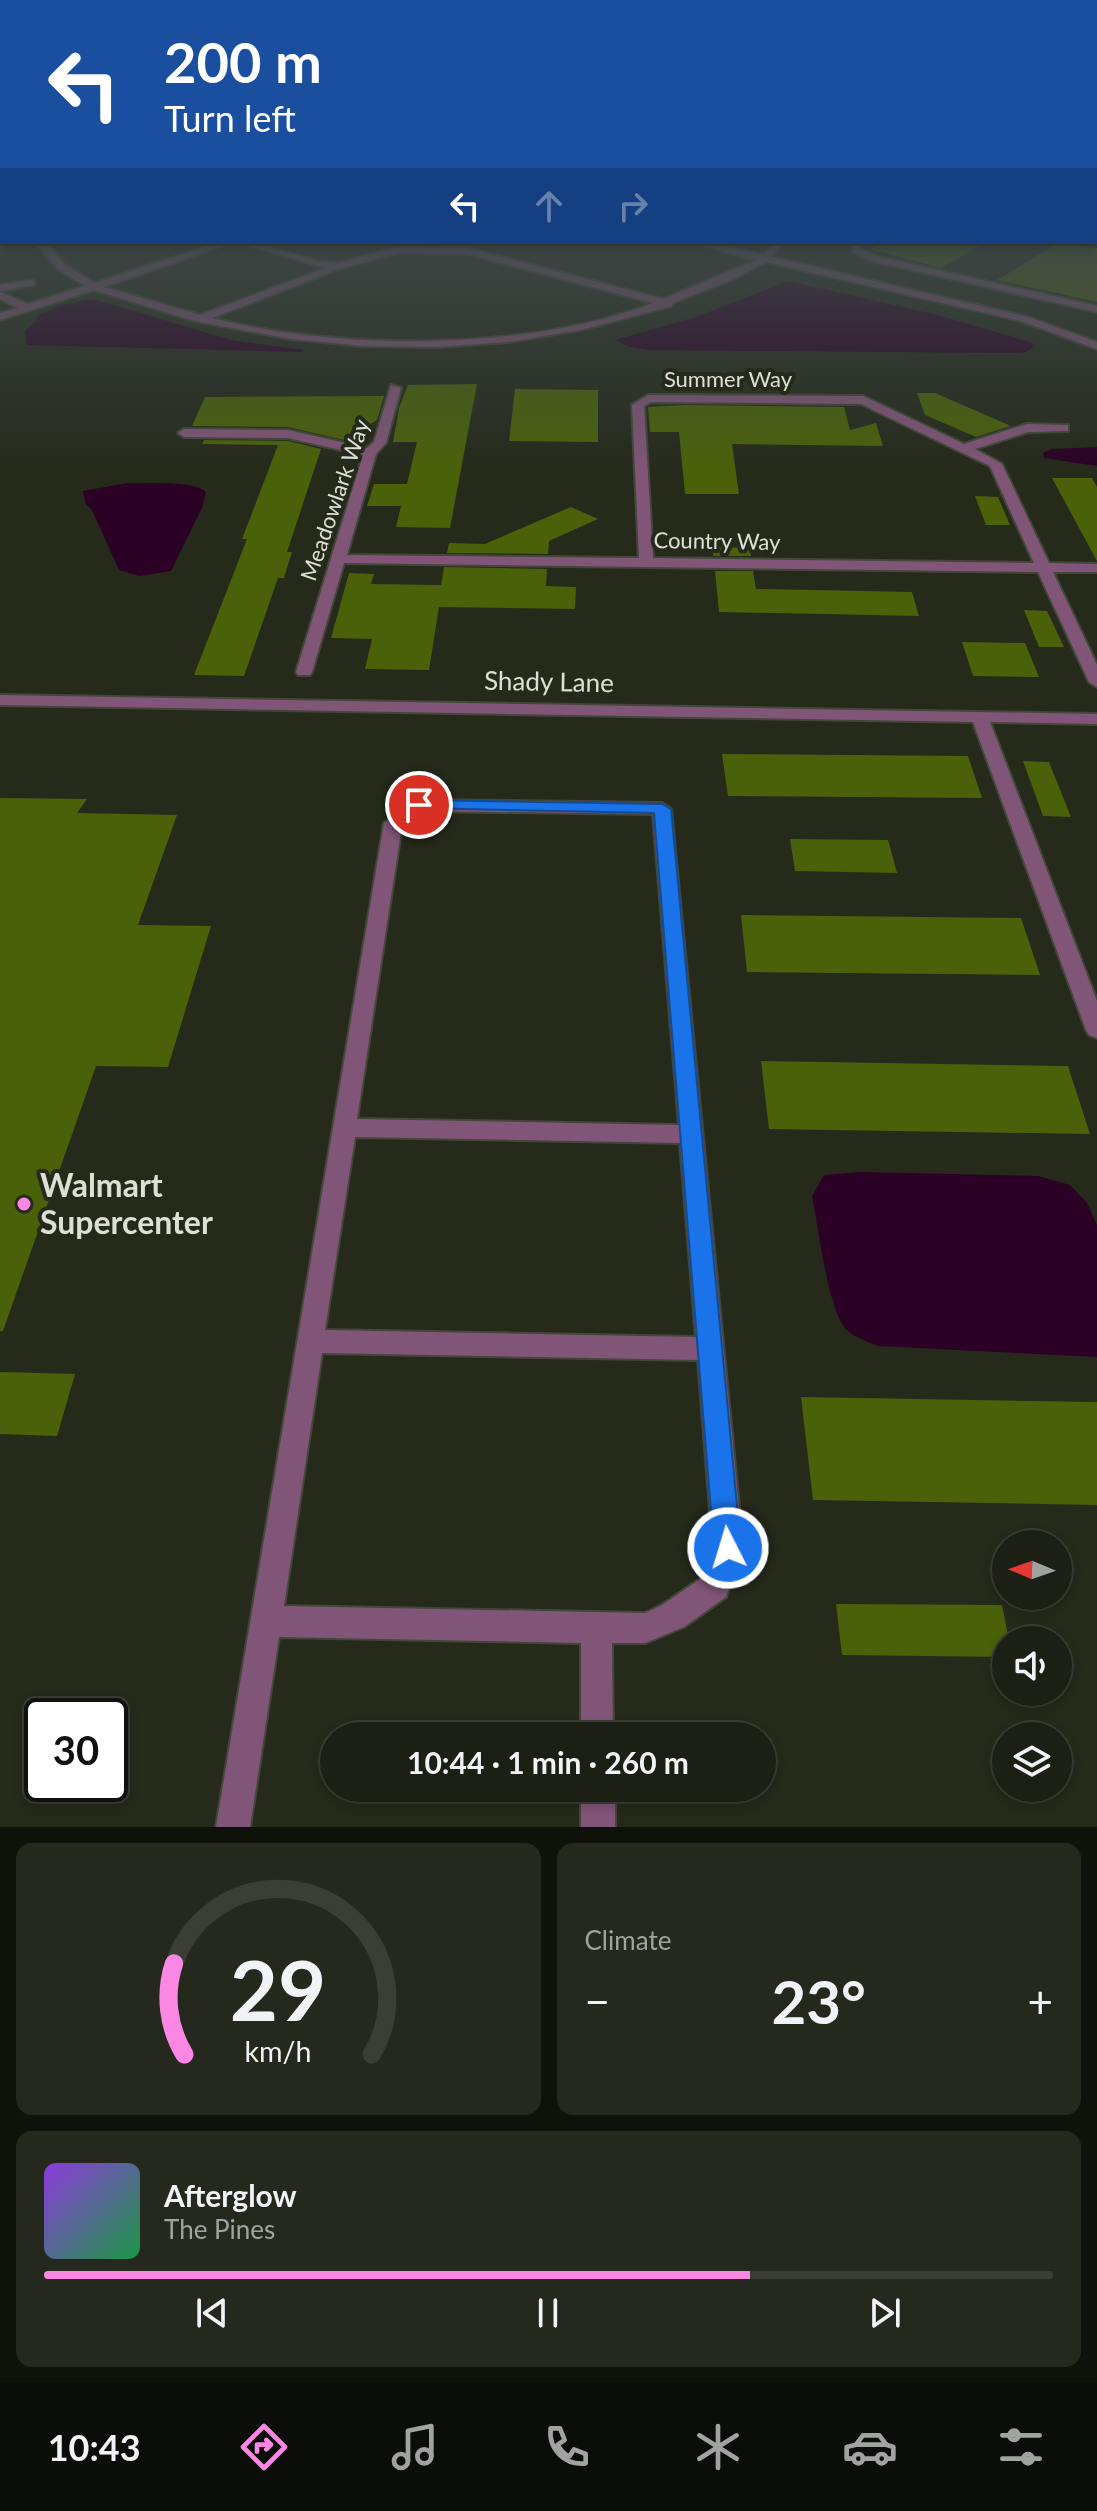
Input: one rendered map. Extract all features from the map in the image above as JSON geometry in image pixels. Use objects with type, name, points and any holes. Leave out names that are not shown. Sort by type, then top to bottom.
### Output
[{"type":"street","points":[[13,301],[28,308]]},
{"type":"street","points":[[0,317],[49,301]]},
{"type":"street","points":[[140,301],[199,319],[292,338],[376,343],[485,340],[576,328],[674,301]]},
{"type":"street","points":[[199,319],[246,301]]},
{"type":"street","points":[[658,301],[668,304]]},
{"type":"street","points":[[948,301],[1024,319],[1097,346]]},
{"type":"street","points":[[1063,301],[1097,309]]},
{"type":"street","name":"Meadowlark Way","points":[[304,672],[370,453],[380,443],[395,388]]},
{"type":"street","name":"Summer Way","points":[[646,562],[638,405],[648,399],[863,400],[966,448]]},
{"type":"street","points":[[966,448],[1027,428],[1064,428]]},
{"type":"street","points":[[184,433],[288,434],[370,453]]},
{"type":"street","points":[[966,448],[995,464],[1097,682]]},
{"type":"street","name":"Country Way","points":[[337,559],[1097,568]]},
{"type":"street","name":"Shady Lane","points":[[0,700],[1097,719]]},
{"type":"street","points":[[980,717],[1096,1023]]},
{"type":"street","points":[[233,1827],[393,823],[419,805],[662,809],[728,1548],[715,1587],[673,1616],[645,1628],[266,1621]]},
{"type":"street","points":[[345,1128],[691,1134]]},
{"type":"street","points":[[311,1341],[710,1349]]},
{"type":"street","points":[[596,1628],[597,1722]]},
{"type":"street","points":[[598,1802],[598,1827]]},
{"type":"shaded area","points":[[101,301],[231,340],[303,350],[27,345],[25,331],[37,316],[62,305]]},
{"type":"shaded area","points":[[736,301],[877,301],[938,315],[1033,343],[1026,352],[1013,353],[648,350],[629,347],[615,340],[696,317]]},
{"type":"shaded area","points":[[1097,447],[1097,466],[1044,458],[1043,453],[1052,449]]},
{"type":"shaded area","points":[[128,483],[180,484],[206,492],[202,508],[171,571],[139,576],[119,570],[92,510],[85,503],[83,491]]},
{"type":"shaded area","points":[[860,1172],[1038,1176],[1070,1185],[1087,1203],[1097,1225],[1097,1357],[879,1346],[849,1332],[836,1312],[812,1196],[824,1175]]},
{"type":"building","points":[[477,384],[450,528],[396,527],[401,506],[367,506],[374,484],[407,484],[417,442],[393,442],[399,408],[408,385]]},
{"type":"building","points":[[515,389],[598,390],[598,442],[509,441]]},
{"type":"building","points":[[917,393],[935,393],[1011,426],[976,437],[925,415]]},
{"type":"building","points":[[384,396],[377,420],[344,440],[288,427],[192,426],[205,397]]},
{"type":"building","points":[[648,407],[844,407],[850,430],[876,423],[883,446],[732,444],[739,494],[685,494],[679,432],[650,432]]},
{"type":"building","points":[[204,440],[288,441],[321,449],[287,552],[292,552],[284,578],[278,578],[244,676],[194,675],[247,539],[242,539],[278,445],[202,444]]},
{"type":"building","points":[[1052,478],[1092,478],[1097,487],[1097,561]]},
{"type":"building","points":[[975,496],[998,497],[1010,525],[986,525]]},
{"type":"building","points":[[571,507],[598,519],[549,541],[548,554],[447,553],[449,543],[485,544]]},
{"type":"building","points":[[713,547],[750,548],[751,556],[713,556]]},
{"type":"building","points":[[444,567],[547,569],[546,586],[576,587],[575,609],[439,607],[429,670],[365,669],[372,639],[331,638],[349,573],[374,574],[371,584],[441,585]]},
{"type":"building","points":[[715,571],[753,571],[756,589],[912,592],[919,616],[719,612]]},
{"type":"building","points":[[1024,610],[1047,611],[1064,647],[1039,647]]},
{"type":"building","points":[[962,642],[1025,643],[1039,677],[973,676]]},
{"type":"building","points":[[722,754],[968,756],[982,798],[728,796]]},
{"type":"building","points":[[1023,761],[1049,762],[1071,817],[1043,816]]},
{"type":"building","name":"Walmart Supercenter","points":[[0,798],[87,799],[77,813],[177,815],[138,925],[211,926],[168,1067],[96,1066],[3,1331],[0,1331]]},
{"type":"building","points":[[790,839],[888,840],[897,873],[795,871]]},
{"type":"building","points":[[741,915],[1021,918],[1040,975],[747,972]]},
{"type":"building","points":[[761,1061],[1068,1066],[1090,1134],[769,1129]]},
{"type":"building","points":[[0,1372],[75,1374],[57,1436],[0,1434]]},
{"type":"building","points":[[801,1397],[1097,1402],[1097,1505],[813,1500]]},
{"type":"building","points":[[836,1604],[992,1605],[992,1610],[1003,1610],[1006,1626],[992,1626],[992,1657],[842,1655]]},
{"type":"place","name":"Walmart Supercenter","points":[[24,1204]]},
{"type":"route","points":[[419,805],[662,809],[728,1548]]}]
